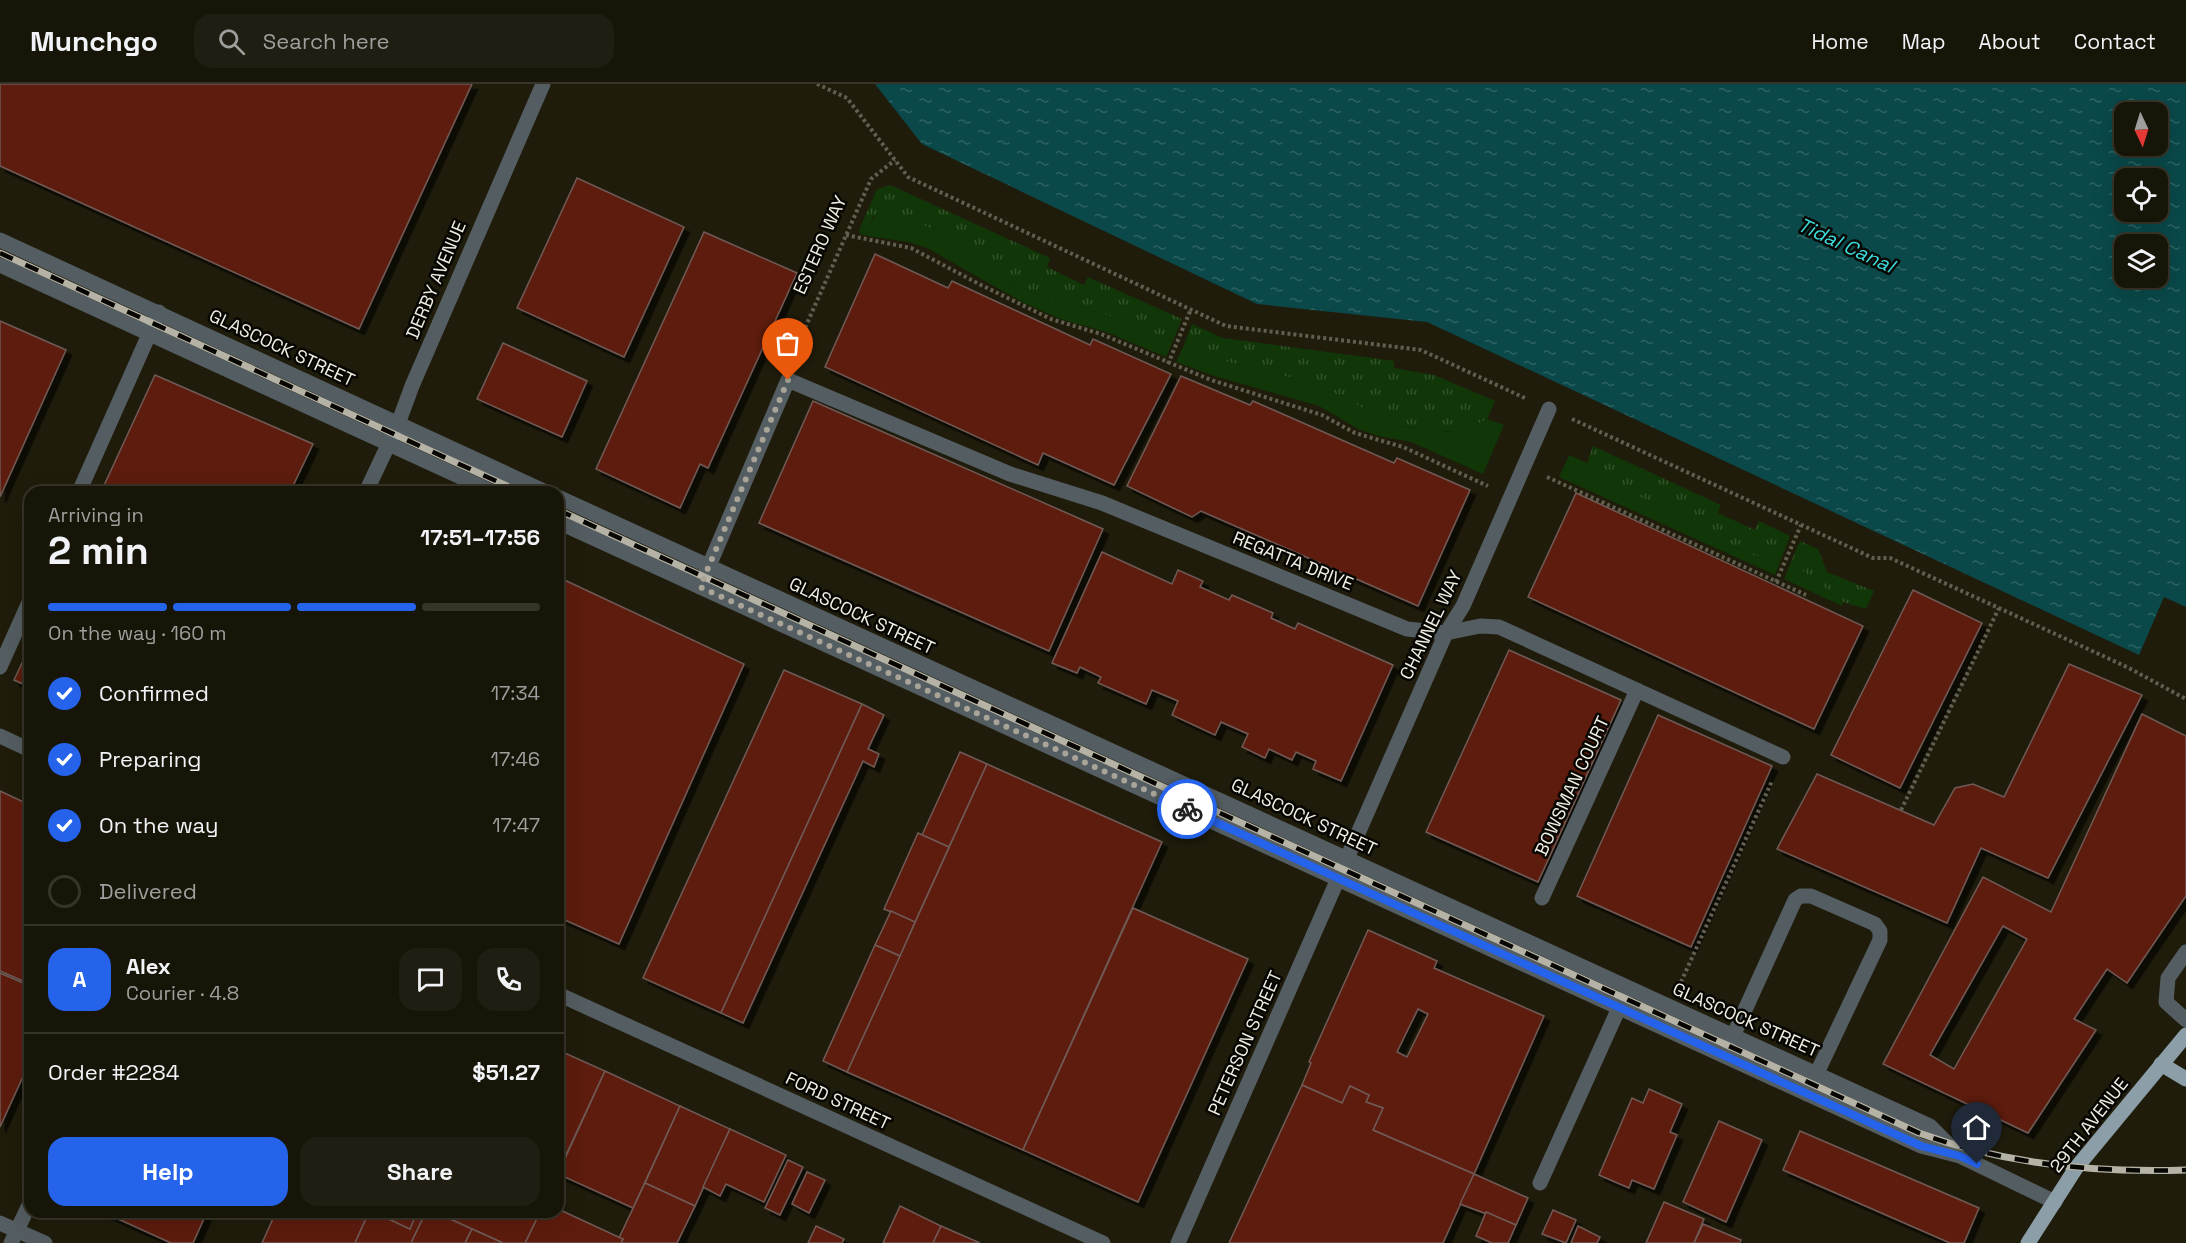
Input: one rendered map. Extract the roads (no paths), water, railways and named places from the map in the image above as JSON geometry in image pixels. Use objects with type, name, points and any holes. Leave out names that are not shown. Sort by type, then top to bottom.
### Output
[{"type":"main road","name":"29TH AVENUE","points":[[2028,1243],[2076,1168],[2186,1035]]},
{"type":"main road","points":[[2161,1064],[2186,1079]]},
{"type":"street","name":"DERBY AVENUE","points":[[369,486],[398,424],[412,386],[543,84]]},
{"type":"street","name":"GLASCOCK STREET","points":[[0,240],[533,486]]},
{"type":"street","points":[[0,265],[480,486]]},
{"type":"street","points":[[82,486],[159,312]]},
{"type":"street","name":"REGATTA DRIVE","points":[[708,567],[788,380],[1010,474],[1102,503],[1407,629],[1446,633],[1480,626],[1499,627],[1783,757]]},
{"type":"street","name":"CHANNEL WAY","points":[[1347,858],[1446,633],[1463,606],[1550,409]]},
{"type":"street","name":"GLASCOCK STREET","points":[[564,501],[1930,1126],[1960,1156]]},
{"type":"street","name":"GLASCOCK STREET","points":[[564,525],[1921,1146],[1960,1156],[2055,1202]]},
{"type":"street","points":[[700,587],[708,567]]},
{"type":"street","points":[[0,667],[24,613]]},
{"type":"street","name":"BOWSMAN COURT","points":[[1542,898],[1637,690]]},
{"type":"street","points":[[0,736],[24,747]]},
{"type":"street","name":"PETERSON STREET","points":[[1178,1243],[1347,858]]},
{"type":"street","points":[[1724,1056],[1795,900],[1801,896],[1811,896],[1857,915],[1875,924],[1880,931],[1880,940],[1807,1094]]},
{"type":"street","points":[[2186,952],[2168,978],[2166,1002],[2186,1020]]},
{"type":"street","points":[[1540,1183],[1628,988]]},
{"type":"street","name":"FORD STREET","points":[[564,997],[1102,1243]]},
{"type":"street","points":[[14,1237],[24,1216]]},
{"type":"street","points":[[0,1223],[14,1237],[45,1243]]},
{"type":"water","name":"Tidal Canal","points":[[875,84],[2186,84],[2186,607],[2164,597],[2139,655],[1427,322],[1257,304],[922,144]]},
{"type":"railway","points":[[0,253],[507,486]]},
{"type":"railway","points":[[564,513],[1919,1133],[1984,1152],[2050,1164],[2118,1170],[2186,1170]]}]
